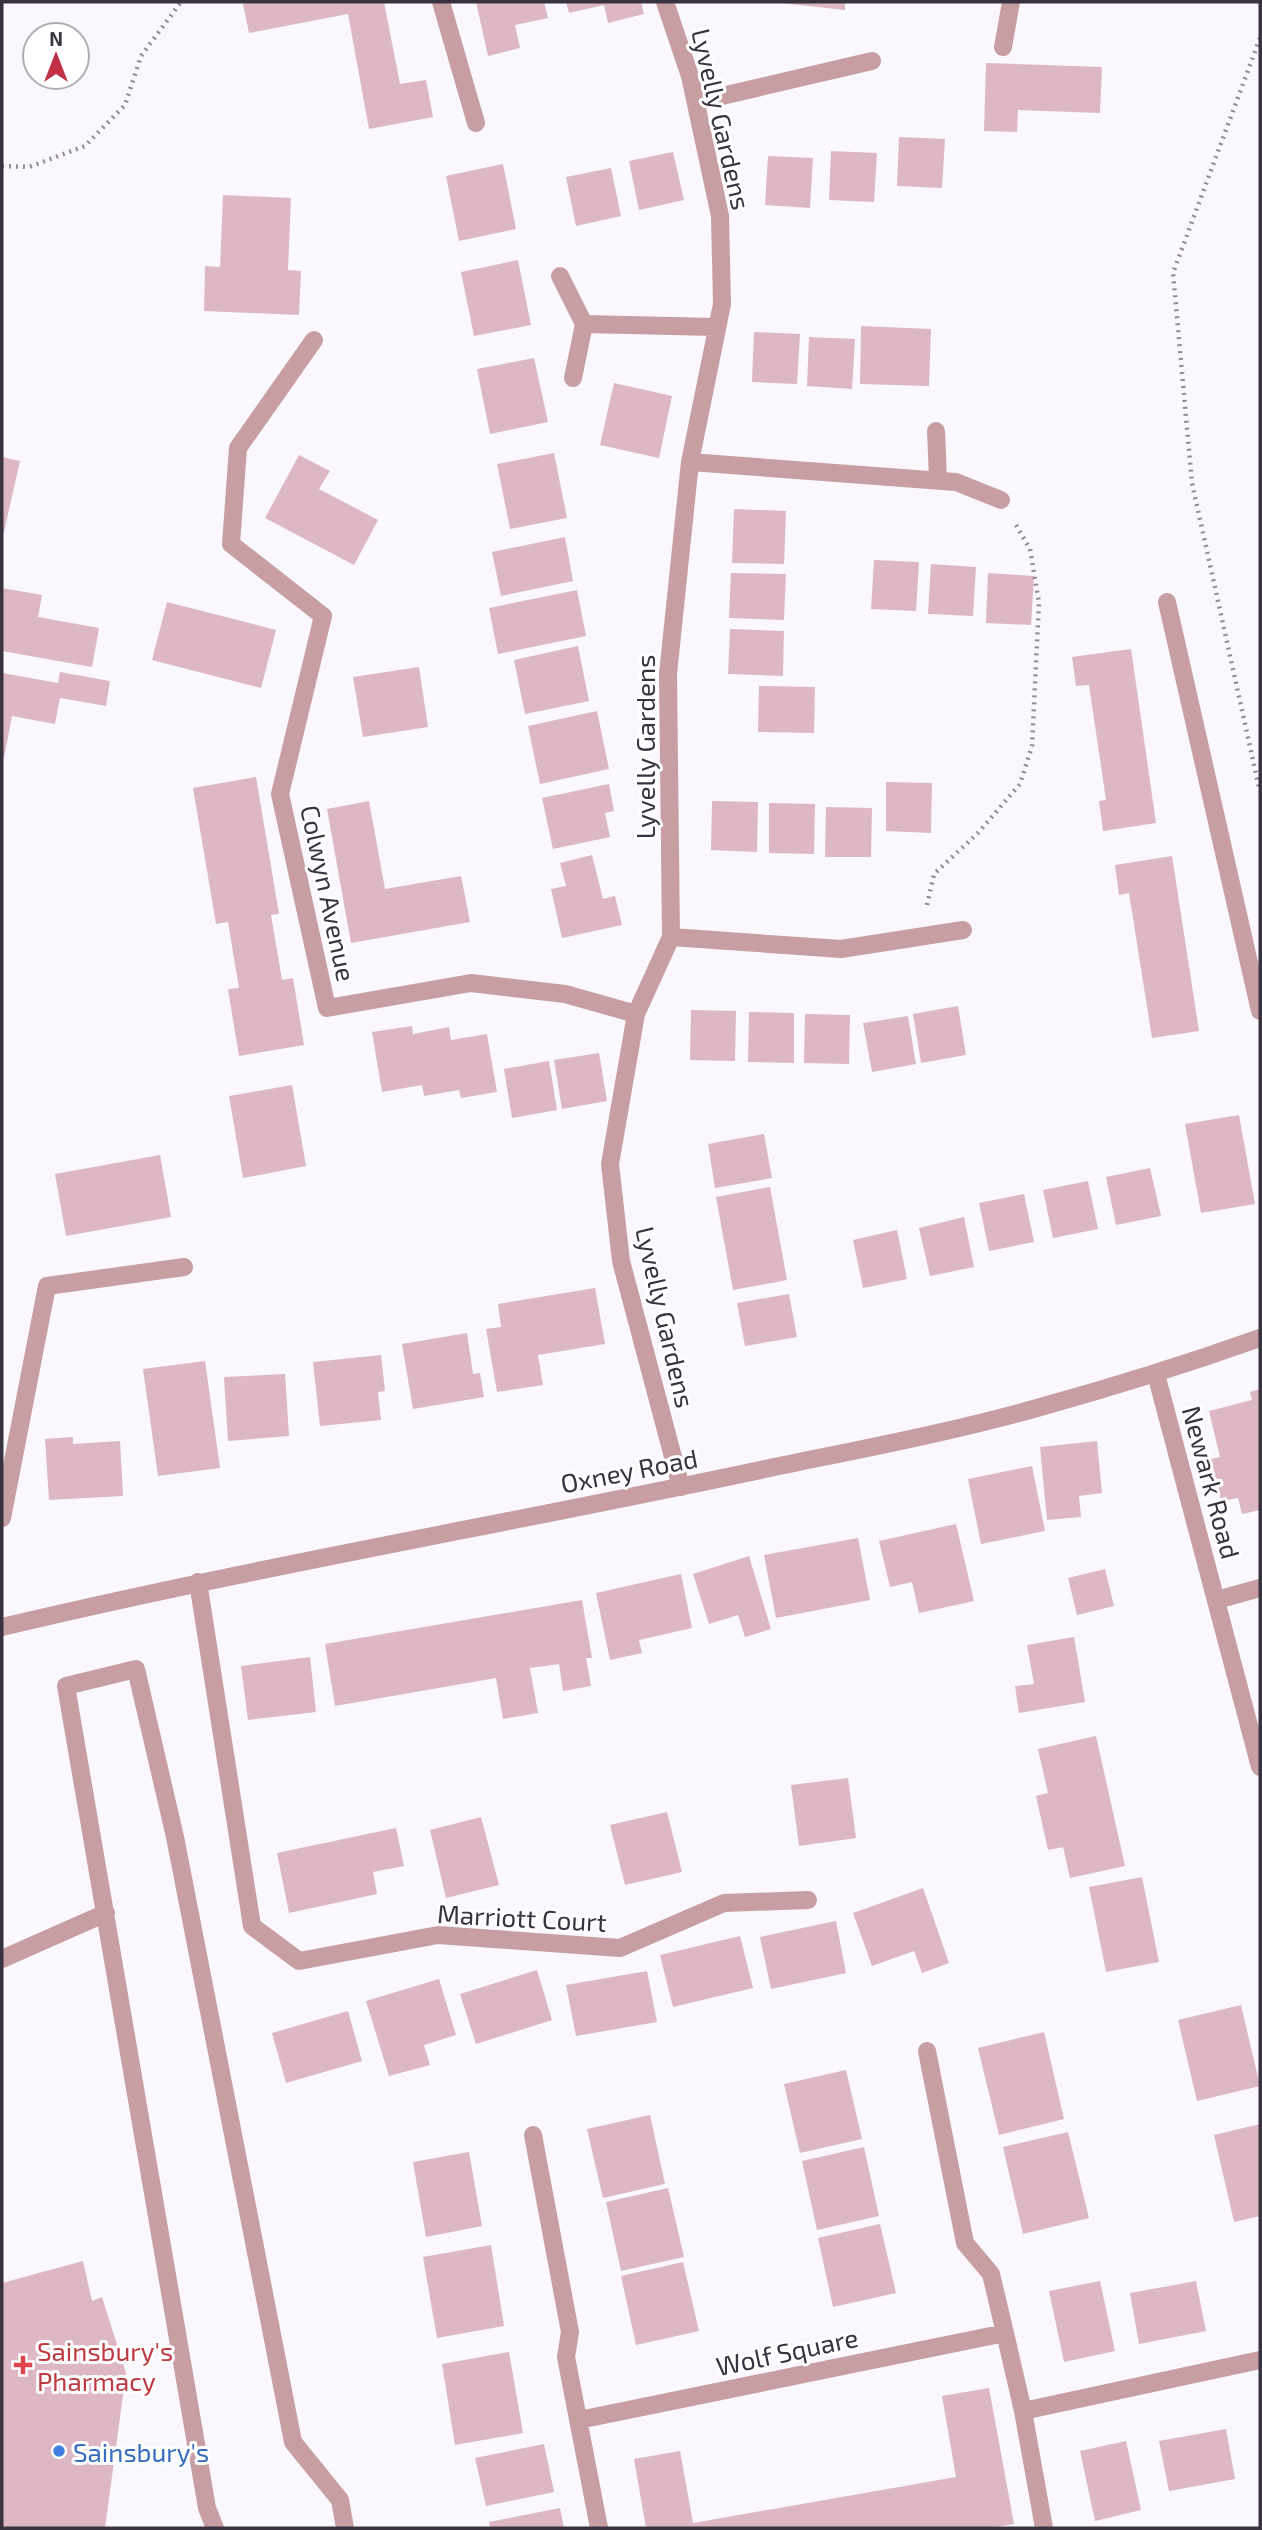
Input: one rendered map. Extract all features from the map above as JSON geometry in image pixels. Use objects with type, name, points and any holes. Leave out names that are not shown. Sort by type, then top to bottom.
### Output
[{"type":"street","points":[[440,2],[476,123]]},
{"type":"street","name":"Lyvelly Gardens","points":[[665,2],[696,102],[720,216],[722,304],[690,462],[668,674],[671,937],[636,1014],[610,1164],[621,1261],[681,1487]]},
{"type":"street","points":[[1003,47],[1011,2]]},
{"type":"street","points":[[696,102],[872,61]]},
{"type":"street","points":[[560,276],[584,324],[573,378]]},
{"type":"street","points":[[584,324],[716,327]]},
{"type":"street","name":"Colwyn Avenue","points":[[314,340],[238,448],[231,544],[323,616],[280,794],[327,1008],[471,983],[565,994],[636,1014]]},
{"type":"street","points":[[936,431],[938,480]]},
{"type":"street","points":[[690,462],[956,482],[1001,500]]},
{"type":"street","points":[[1167,602],[1260,1011]]},
{"type":"street","points":[[671,937],[841,949],[963,930]]},
{"type":"street","points":[[2,1518],[47,1286],[184,1267]]},
{"type":"street","name":"Oxney Road","points":[[2,1627],[198,1582],[681,1487],[1037,1408],[1156,1374],[1260,1338]]},
{"type":"street","name":"Newark Road","points":[[1156,1374],[1260,1766]]},
{"type":"street","name":"Marriott Court","points":[[198,1582],[252,1926],[299,1961],[438,1935],[620,1948],[724,1903],[808,1900]]},
{"type":"street","points":[[1217,1601],[1260,1588]]},
{"type":"street","points":[[215,2528],[207,2508],[66,1686],[136,1669],[175,1837],[293,2442],[340,2500],[345,2528]]},
{"type":"street","points":[[2,1959],[106,1913]]},
{"type":"street","points":[[927,2051],[965,2243],[991,2274],[1023,2412],[1044,2528]]},
{"type":"street","points":[[533,2135],[570,2332],[566,2357],[599,2528]]},
{"type":"street","name":"Wolf Square","points":[[579,2420],[1005,2333]]},
{"type":"street","points":[[1023,2412],[1260,2360]]},
{"type":"path","points":[[2,166],[29,167],[85,146],[125,105],[141,56],[181,2]]},
{"type":"path","points":[[1260,38],[1173,273],[1192,483],[1260,792]]},
{"type":"path","points":[[920,937],[934,874],[978,833],[1020,785],[1032,746],[1039,603],[1030,549],[1001,500]]},
{"type":"building","points":[[384,2],[400,84],[426,80],[433,117],[369,129],[348,14],[249,33],[243,4]]},
{"type":"building","points":[[476,2],[544,2],[548,18],[515,25],[520,48],[488,56]]},
{"type":"building","points":[[566,2],[641,2],[644,14],[608,23],[604,5],[569,13]]},
{"type":"building","points":[[772,2],[845,2],[845,10]]},
{"type":"building","points":[[986,63],[1102,67],[1100,113],[1018,110],[1017,132],[984,131]]},
{"type":"building","points":[[899,137],[945,139],[942,188],[897,186]]},
{"type":"building","points":[[831,151],[877,153],[874,202],[829,200]]},
{"type":"building","points":[[673,152],[684,200],[639,210],[629,161]]},
{"type":"building","points":[[768,156],[813,158],[810,208],[765,205]]},
{"type":"building","points":[[503,164],[516,229],[459,241],[446,176]]},
{"type":"building","points":[[611,168],[621,216],[576,226],[566,177]]},
{"type":"building","points":[[223,195],[291,198],[288,270],[301,271],[299,315],[204,311],[205,266],[220,267]]},
{"type":"building","points":[[518,260],[531,325],[474,336],[461,272]]},
{"type":"building","points":[[861,326],[931,329],[929,386],[860,384]]},
{"type":"building","points":[[754,332],[800,334],[797,384],[752,382]]},
{"type":"building","points":[[809,337],[855,339],[852,389],[807,386]]},
{"type":"building","points":[[534,358],[548,422],[490,434],[477,369]]},
{"type":"building","points":[[614,383],[672,396],[659,458],[600,445]]},
{"type":"building","points":[[554,453],[567,518],[510,529],[497,464]]},
{"type":"building","points":[[299,455],[330,471],[319,489],[378,520],[354,565],[265,518]]},
{"type":"building","points":[[2,457],[20,461],[3,536],[2,536]]},
{"type":"building","points":[[734,509],[786,511],[784,564],[732,563]]},
{"type":"building","points":[[565,537],[573,581],[501,596],[492,552]]},
{"type":"building","points":[[874,560],[919,562],[916,611],[871,609]]},
{"type":"building","points":[[931,564],[976,567],[973,616],[928,614]]},
{"type":"building","points":[[731,573],[786,574],[784,620],[729,618]]},
{"type":"building","points":[[988,573],[1034,576],[1031,625],[986,623]]},
{"type":"building","points":[[2,588],[42,595],[38,617],[99,628],[92,667],[2,651]]},
{"type":"building","points":[[577,590],[586,636],[498,654],[489,608]]},
{"type":"building","points":[[167,602],[276,630],[261,688],[152,660]]},
{"type":"building","points":[[730,629],[784,631],[783,676],[728,674]]},
{"type":"building","points":[[578,646],[589,701],[525,714],[514,660]]},
{"type":"building","points":[[1131,649],[1156,823],[1103,831],[1099,801],[1106,800],[1089,685],[1076,686],[1072,657]]},
{"type":"building","points":[[419,667],[428,727],[363,737],[353,677]]},
{"type":"building","points":[[60,672],[110,681],[106,706],[60,698],[55,724],[12,716],[4,758],[2,757],[2,673],[58,683]]},
{"type":"building","points":[[759,686],[815,687],[814,733],[758,732]]},
{"type":"building","points":[[597,711],[609,769],[540,784],[528,726]]},
{"type":"building","points":[[256,777],[279,914],[271,915],[282,980],[293,978],[304,1045],[239,1056],[228,989],[239,988],[228,922],[216,924],[193,788]]},
{"type":"building","points":[[886,782],[932,783],[931,833],[886,831]]},
{"type":"building","points":[[609,784],[614,811],[605,813],[610,837],[553,849],[542,798]]},
{"type":"building","points":[[369,801],[385,889],[461,876],[470,922],[351,943],[327,809]]},
{"type":"building","points":[[712,801],[758,802],[757,852],[711,850]]},
{"type":"building","points":[[769,803],[815,804],[814,854],[769,853]]},
{"type":"building","points":[[826,807],[872,808],[871,857],[825,857]]},
{"type":"building","points":[[592,855],[603,899],[615,896],[622,925],[562,938],[551,889],[566,886],[560,863]]},
{"type":"building","points":[[1172,856],[1199,1031],[1152,1038],[1129,893],[1119,895],[1115,865]]},
{"type":"building","points":[[958,1006],[966,1055],[921,1063],[913,1014]]},
{"type":"building","points":[[691,1010],[736,1011],[735,1061],[690,1060]]},
{"type":"building","points":[[749,1012],[794,1013],[794,1063],[748,1062]]},
{"type":"building","points":[[805,1014],[850,1015],[849,1064],[804,1063]]},
{"type":"building","points":[[908,1016],[916,1064],[872,1072],[863,1023]]},
{"type":"building","points":[[412,1026],[413,1034],[449,1027],[451,1040],[487,1034],[497,1092],[461,1098],[459,1090],[424,1096],[422,1085],[382,1092],[372,1032]]},
{"type":"building","points":[[599,1053],[607,1101],[562,1109],[554,1060]]},
{"type":"building","points":[[549,1061],[557,1110],[512,1118],[504,1069]]},
{"type":"building","points":[[292,1085],[306,1166],[243,1178],[229,1096]]},
{"type":"building","points":[[1239,1115],[1255,1204],[1201,1213],[1185,1124]]},
{"type":"building","points":[[764,1134],[772,1178],[715,1188],[708,1144]]},
{"type":"building","points":[[160,1155],[171,1217],[66,1236],[55,1174]]},
{"type":"building","points":[[1150,1168],[1161,1216],[1116,1225],[1106,1177]]},
{"type":"building","points":[[1088,1181],[1098,1229],[1053,1238],[1043,1190]]},
{"type":"building","points":[[770,1187],[787,1280],[733,1290],[716,1197]]},
{"type":"building","points":[[1024,1194],[1034,1242],[989,1251],[979,1203]]},
{"type":"building","points":[[964,1217],[974,1267],[930,1276],[919,1228]]},
{"type":"building","points":[[897,1230],[907,1279],[863,1288],[853,1240]]},
{"type":"building","points":[[595,1288],[605,1344],[538,1355],[543,1385],[497,1392],[486,1329],[501,1327],[498,1304]]},
{"type":"building","points":[[789,1294],[797,1337],[745,1346],[737,1303]]},
{"type":"building","points":[[467,1333],[473,1374],[480,1373],[484,1397],[413,1409],[402,1344]]},
{"type":"building","points":[[381,1355],[385,1391],[378,1392],[381,1420],[320,1426],[313,1362]]},
{"type":"building","points":[[205,1361],[220,1468],[158,1476],[143,1369]]},
{"type":"building","points":[[285,1374],[289,1436],[228,1441],[224,1377]]},
{"type":"building","points":[[1260,1389],[1260,1510],[1242,1514],[1238,1498],[1221,1501],[1211,1459],[1220,1457],[1209,1411],[1252,1400],[1250,1392]]},
{"type":"building","points":[[73,1437],[73,1444],[120,1441],[123,1496],[49,1500],[45,1439]]},
{"type":"building","points":[[1097,1441],[1102,1493],[1079,1496],[1081,1517],[1047,1520],[1040,1447]]},
{"type":"building","points":[[1032,1466],[1045,1531],[981,1544],[968,1479]]},
{"type":"building","points":[[956,1524],[974,1601],[919,1613],[912,1582],[890,1587],[879,1541]]},
{"type":"building","points":[[858,1538],[870,1600],[776,1618],[764,1555]]},
{"type":"building","points":[[749,1556],[771,1629],[745,1637],[738,1615],[709,1624],[693,1574]]},
{"type":"building","points":[[1105,1569],[1114,1606],[1077,1615],[1068,1578]]},
{"type":"building","points":[[681,1574],[692,1628],[639,1640],[642,1653],[610,1660],[596,1593]]},
{"type":"building","points":[[582,1600],[592,1658],[586,1658],[591,1686],[563,1691],[559,1664],[530,1668],[538,1713],[503,1719],[496,1678],[335,1706],[325,1644]]},
{"type":"building","points":[[1074,1637],[1085,1702],[1019,1713],[1015,1686],[1034,1684],[1027,1645]]},
{"type":"building","points":[[310,1657],[316,1712],[248,1720],[241,1666]]},
{"type":"building","points":[[1096,1736],[1125,1866],[1070,1878],[1063,1847],[1048,1850],[1036,1796],[1048,1793],[1038,1749]]},
{"type":"building","points":[[848,1778],[856,1838],[799,1846],[791,1785]]},
{"type":"building","points":[[667,1812],[682,1872],[625,1885],[610,1825]]},
{"type":"building","points":[[481,1817],[499,1885],[446,1898],[430,1830]]},
{"type":"building","points":[[396,1828],[404,1866],[373,1872],[377,1894],[289,1913],[277,1853]]},
{"type":"building","points":[[1142,1877],[1159,1962],[1106,1972],[1089,1887]]},
{"type":"building","points":[[923,1888],[949,1963],[922,1973],[914,1951],[872,1966],[853,1913]]},
{"type":"building","points":[[836,1921],[846,1973],[771,1989],[760,1937]]},
{"type":"building","points":[[740,1936],[753,1988],[673,2007],[660,1955]]},
{"type":"building","points":[[537,1970],[552,2020],[476,2044],[460,1994]]},
{"type":"building","points":[[647,1971],[657,2022],[576,2036],[566,1985]]},
{"type":"building","points":[[439,1979],[456,2035],[424,2045],[430,2065],[389,2076],[366,2001]]},
{"type":"building","points":[[1241,2005],[1260,2086],[1197,2101],[1178,2020]]},
{"type":"building","points":[[348,2011],[362,2061],[286,2083],[272,2033]]},
{"type":"building","points":[[1044,2032],[1064,2119],[999,2135],[978,2048]]},
{"type":"building","points":[[846,2070],[862,2139],[800,2153],[784,2084]]},
{"type":"building","points":[[650,2115],[665,2184],[603,2198],[587,2129]]},
{"type":"building","points":[[1260,2124],[1260,2216],[1234,2222],[1214,2135]]},
{"type":"building","points":[[1068,2132],[1089,2218],[1023,2234],[1003,2147]]},
{"type":"building","points":[[864,2147],[879,2216],[817,2230],[802,2161]]},
{"type":"building","points":[[469,2152],[482,2226],[426,2237],[413,2162]]},
{"type":"building","points":[[668,2188],[684,2257],[621,2271],[606,2202]]},
{"type":"building","points":[[880,2224],[896,2293],[833,2307],[818,2238]]},
{"type":"building","points":[[491,2245],[504,2326],[437,2338],[423,2257]]},
{"type":"building","name":"Sainsbury's","points":[[83,2261],[92,2301],[102,2297],[126,2373],[105,2528],[2,2528],[2,2283]]},
{"type":"building","points":[[683,2262],[699,2331],[636,2345],[621,2276]]},
{"type":"building","points":[[1100,2281],[1115,2351],[1064,2362],[1049,2291]]},
{"type":"building","points":[[1196,2281],[1206,2331],[1139,2344],[1130,2293]]},
{"type":"building","points":[[509,2352],[523,2433],[455,2445],[442,2364]]},
{"type":"building","points":[[989,2388],[1014,2524],[991,2528],[646,2528],[634,2459],[680,2451],[693,2523],[956,2477],[942,2396]]},
{"type":"building","points":[[1226,2429],[1235,2479],[1169,2491],[1159,2441]]},
{"type":"building","points":[[1126,2441],[1141,2510],[1095,2521],[1080,2451]]},
{"type":"building","points":[[544,2444],[554,2492],[486,2506],[475,2458]]},
{"type":"building","points":[[560,2508],[564,2528],[490,2528],[489,2522]]},
{"type":"place","name":"Sainsbury's Pharmacy","points":[[23,2365]]},
{"type":"place","name":"Sainsbury's","points":[[59,2451]]}]
